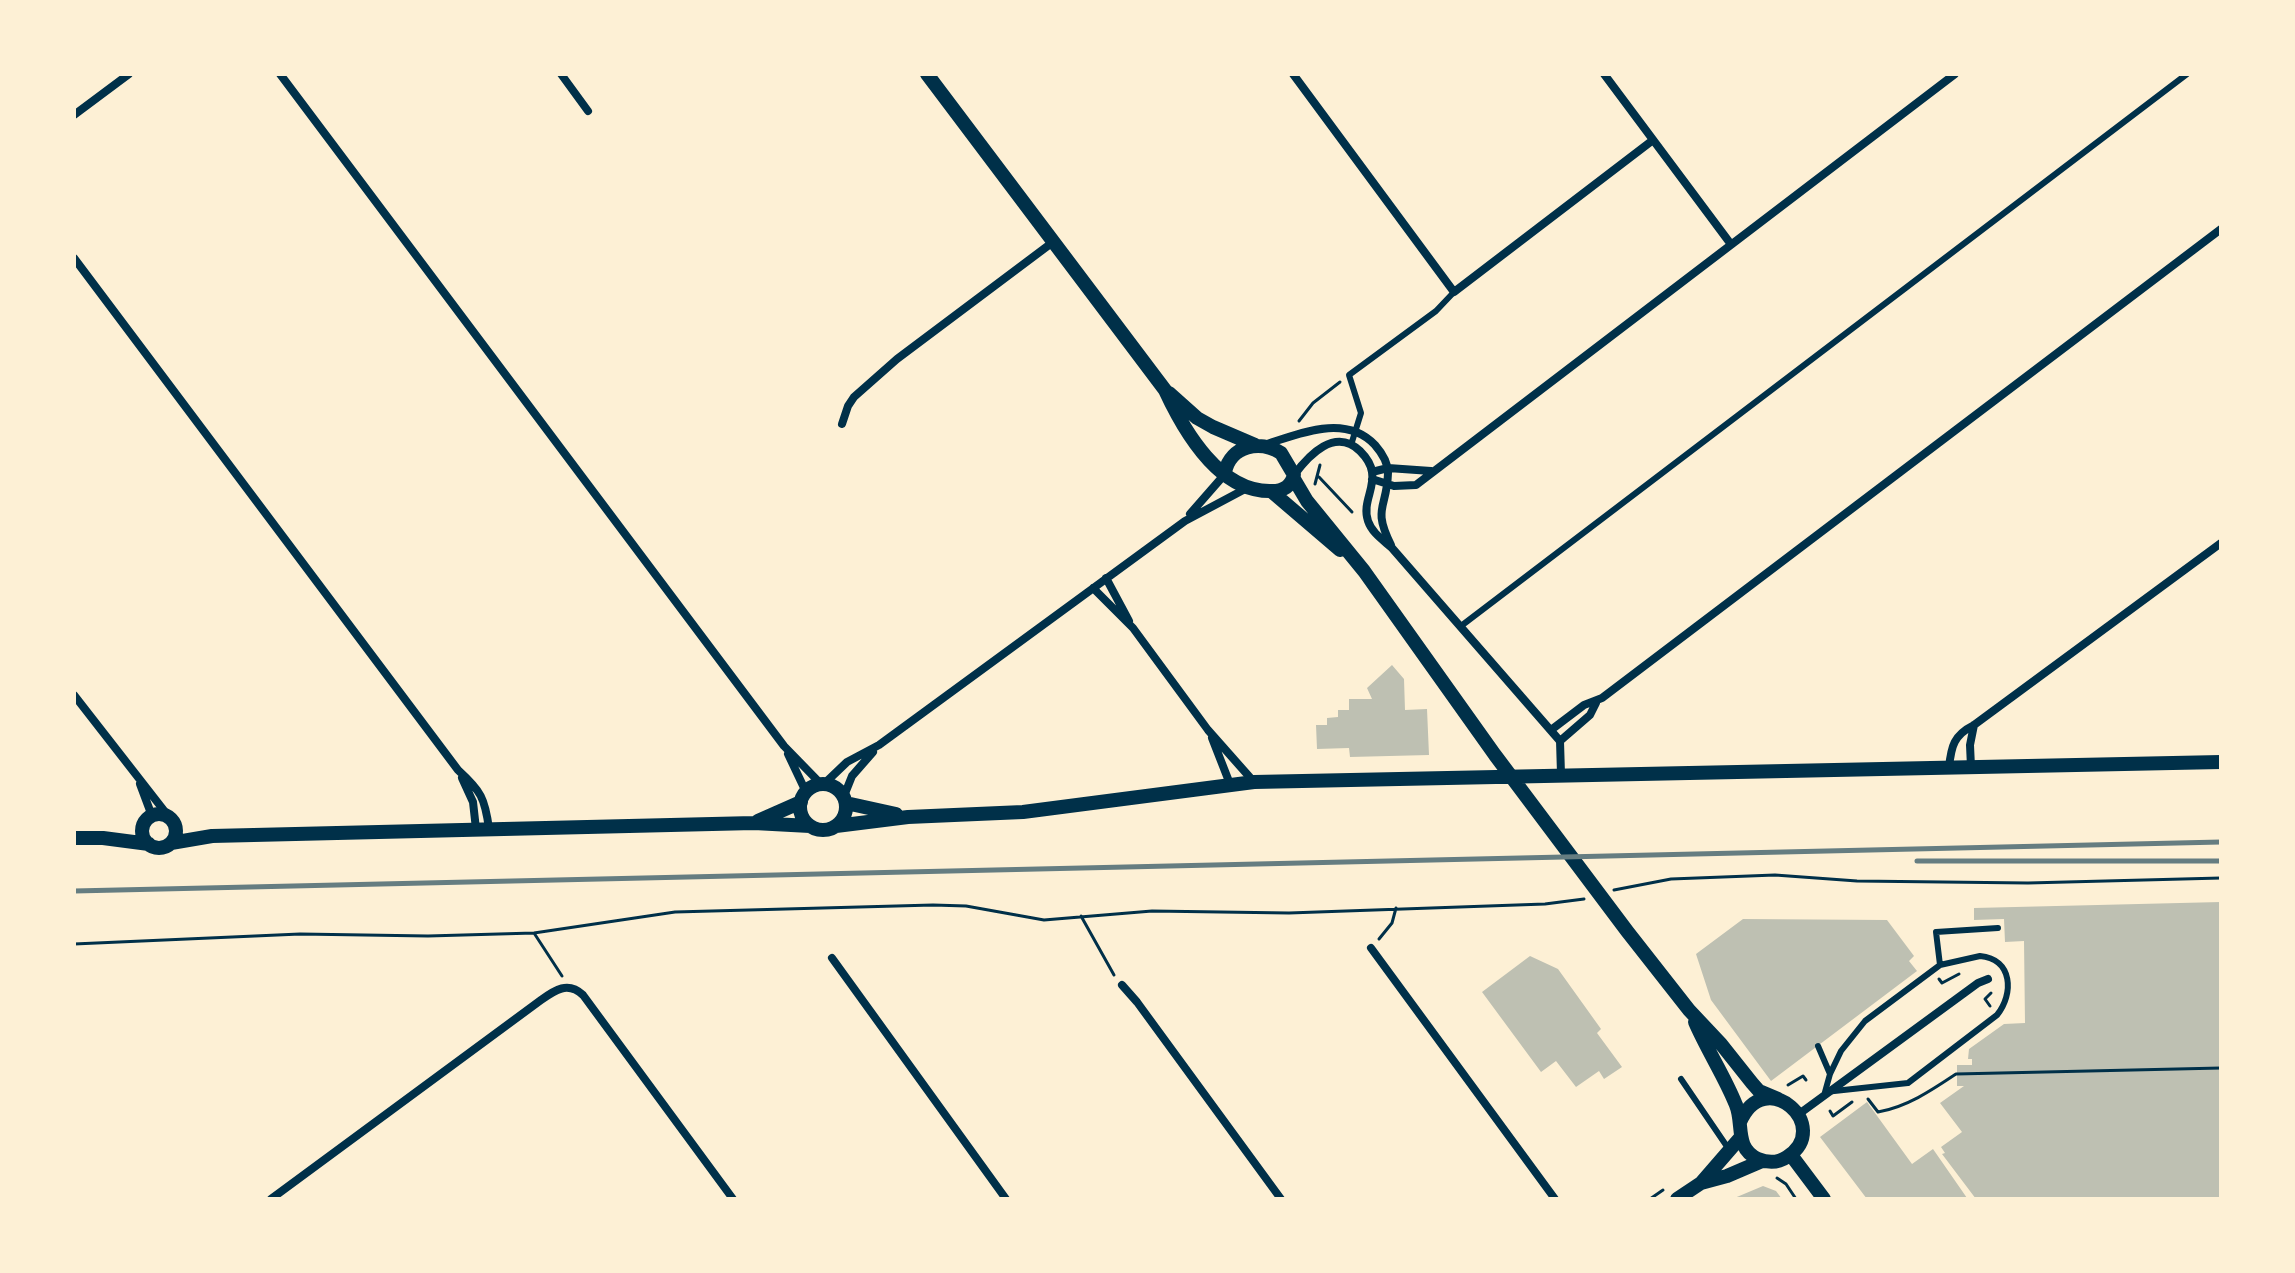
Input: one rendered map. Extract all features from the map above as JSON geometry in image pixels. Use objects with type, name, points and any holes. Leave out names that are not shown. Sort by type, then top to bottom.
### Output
[{"type":"street","points":[[74,115],[129,74]]},
{"type":"street","points":[[280,74],[784,746],[822,784],[839,790],[845,799],[908,817]]},
{"type":"street","points":[[561,74],[588,111]]},
{"type":"street","points":[[927,74],[1165,390],[1197,418],[1213,427],[1281,453],[1307,501],[1364,571],[1495,755],[1627,931],[1689,1010],[1759,1091],[1786,1102],[1799,1114],[1803,1131],[1791,1155],[1782,1160],[1762,1161],[1701,1183]]},
{"type":"street","points":[[1293,74],[1454,292],[1653,140]]},
{"type":"street","points":[[1604,74],[1730,243]]},
{"type":"street","points":[[1372,475],[1387,485],[1416,485],[1955,74]]},
{"type":"street","points":[[1560,741],[1590,715],[1596,703],[2221,229]]},
{"type":"street","points":[[842,424],[854,397],[897,359],[1053,242]]},
{"type":"street","points":[[74,258],[458,770],[484,799],[482,829]]},
{"type":"street","points":[[1165,390],[1178,418],[1204,452],[1236,484],[1271,491],[1284,489],[1305,461],[1333,442],[1351,445],[1366,457],[1372,475],[1366,505],[1372,531],[1392,548],[1560,741],[1561,774]]},
{"type":"street","points":[[1185,521],[1225,473],[1228,462],[1246,447],[1343,427],[1356,431],[1379,449],[1388,468],[1380,518],[1392,548]]},
{"type":"street","points":[[1372,475],[1388,468],[1432,471]]},
{"type":"street","points":[[754,823],[803,797],[847,762],[879,745],[1185,521],[1223,498],[1248,488]]},
{"type":"street","points":[[1271,491],[1364,571]]},
{"type":"street","points":[[1949,768],[1951,748],[1959,732],[1974,725],[2221,543]]},
{"type":"street","points":[[1106,578],[1133,628],[1208,730],[1254,782]]},
{"type":"street","points":[[1093,588],[1133,628]]},
{"type":"street","points":[[74,695],[172,821],[176,835],[171,843]]},
{"type":"street","points":[[1551,730],[1584,705],[1596,703]]},
{"type":"street","points":[[1971,767],[1970,745],[1974,725]]},
{"type":"street","points":[[1208,730],[1230,784]]},
{"type":"street","points":[[836,826],[844,816],[852,776],[879,745]]},
{"type":"street","points":[[784,746],[803,797],[802,816],[810,826]]},
{"type":"street","points":[[74,838],[103,838],[162,848],[171,843],[212,836],[754,823],[810,826],[823,830],[908,817],[1023,812],[1254,782],[2221,762]]},
{"type":"street","points":[[138,779],[148,820],[143,835],[149,844]]},
{"type":"street","points":[[103,838],[161,814],[212,836]]},
{"type":"street","points":[[1371,948],[1555,1199]]},
{"type":"street","points":[[832,958],[1006,1199]]},
{"type":"street","points":[[1799,1114],[1978,983],[1990,982]]},
{"type":"street","points":[[1122,985],[1281,1199]]},
{"type":"street","points":[[271,1199],[541,1000],[566,987],[583,995],[733,1199]]},
{"type":"street","points":[[1689,1010],[1737,1106],[1740,1138],[1752,1156],[1762,1161]]},
{"type":"street","points":[[1740,1122],[1750,1106],[1768,1098],[1778,1099]]},
{"type":"street","points":[[1677,1199],[1701,1183],[1740,1138]]},
{"type":"street","points":[[1791,1155],[1824,1199]]},
{"type":"lane","points":[[1461,626],[2187,74]]},
{"type":"lane","points":[[1351,445],[1361,413],[1349,375],[1436,311],[1454,292]]},
{"type":"lane","points":[[1940,965],[1936,932],[1998,928]]},
{"type":"lane","points":[[1980,956],[1998,961],[2004,970],[2008,989],[2006,1003],[1997,1015],[1908,1083],[1825,1092],[1841,1051],[1865,1021],[1930,974],[1940,965],[1980,956]]},
{"type":"lane","points":[[1860,1014],[1865,1021]]},
{"type":"lane","points":[[1818,1046],[1830,1074]]},
{"type":"lane","points":[[1681,1079],[1731,1151]]},
{"type":"path","points":[[1297,430],[1302,414],[1349,375]]},
{"type":"path","points":[[1319,477],[1355,514],[1360,514]]},
{"type":"path","points":[[1602,894],[1671,879],[1775,875],[1857,881],[2028,883],[2221,878]]},
{"type":"path","points":[[74,944],[300,934],[428,936],[534,933],[675,912],[705,911],[933,905],[966,906],[1044,920],[1152,911],[1289,913],[1545,904],[1588,898]]},
{"type":"path","points":[[1371,948],[1392,923],[1396,908]]},
{"type":"path","points":[[1081,916],[1112,973],[1122,985]]},
{"type":"path","points":[[534,933],[561,972],[566,987]]},
{"type":"path","points":[[1930,974],[1942,983],[1968,969]]},
{"type":"path","points":[[1990,982],[1990,995],[1985,999],[1997,1015]]},
{"type":"path","points":[[1830,1111],[1833,1116],[1860,1096],[1867,1097],[1878,1112],[1892,1109],[1930,1091],[1956,1074],[2221,1068]]},
{"type":"path","points":[[1771,1176],[1786,1184],[1796,1199]]},
{"type":"building","points":[[1392,665],[1404,679],[1405,710],[1427,709],[1429,755],[1350,757],[1349,748],[1317,749],[1316,725],[1327,725],[1327,718],[1338,717],[1338,710],[1349,710],[1349,699],[1372,699],[1367,688]]},
{"type":"building","points":[[2221,902],[2221,1198],[1976,1199],[1942,1154],[1945,1153],[1941,1147],[1962,1132],[1940,1103],[1964,1086],[1957,1086],[1957,1065],[1972,1065],[1972,1059],[1968,1059],[1969,1049],[2004,1024],[2025,1023],[2024,941],[2005,942],[2004,919],[1974,920],[1974,908]]},
{"type":"building","points":[[1743,919],[1887,920],[1914,956],[1909,961],[1917,971],[1771,1081],[1711,1000],[1696,954]]},
{"type":"building","points":[[1530,956],[1558,969],[1601,1029],[1597,1033],[1622,1067],[1604,1079],[1599,1071],[1576,1087],[1556,1061],[1541,1072],[1482,992]]},
{"type":"building","points":[[1867,1102],[1912,1164],[1933,1149],[1967,1198],[1867,1199],[1820,1137]]},
{"type":"building","points":[[1763,1186],[1776,1191],[1782,1199],[1732,1199]]},
{"type":"railway","points":[[74,891],[2221,842]]},
{"type":"railway","points":[[1917,861],[2221,861]]}]
